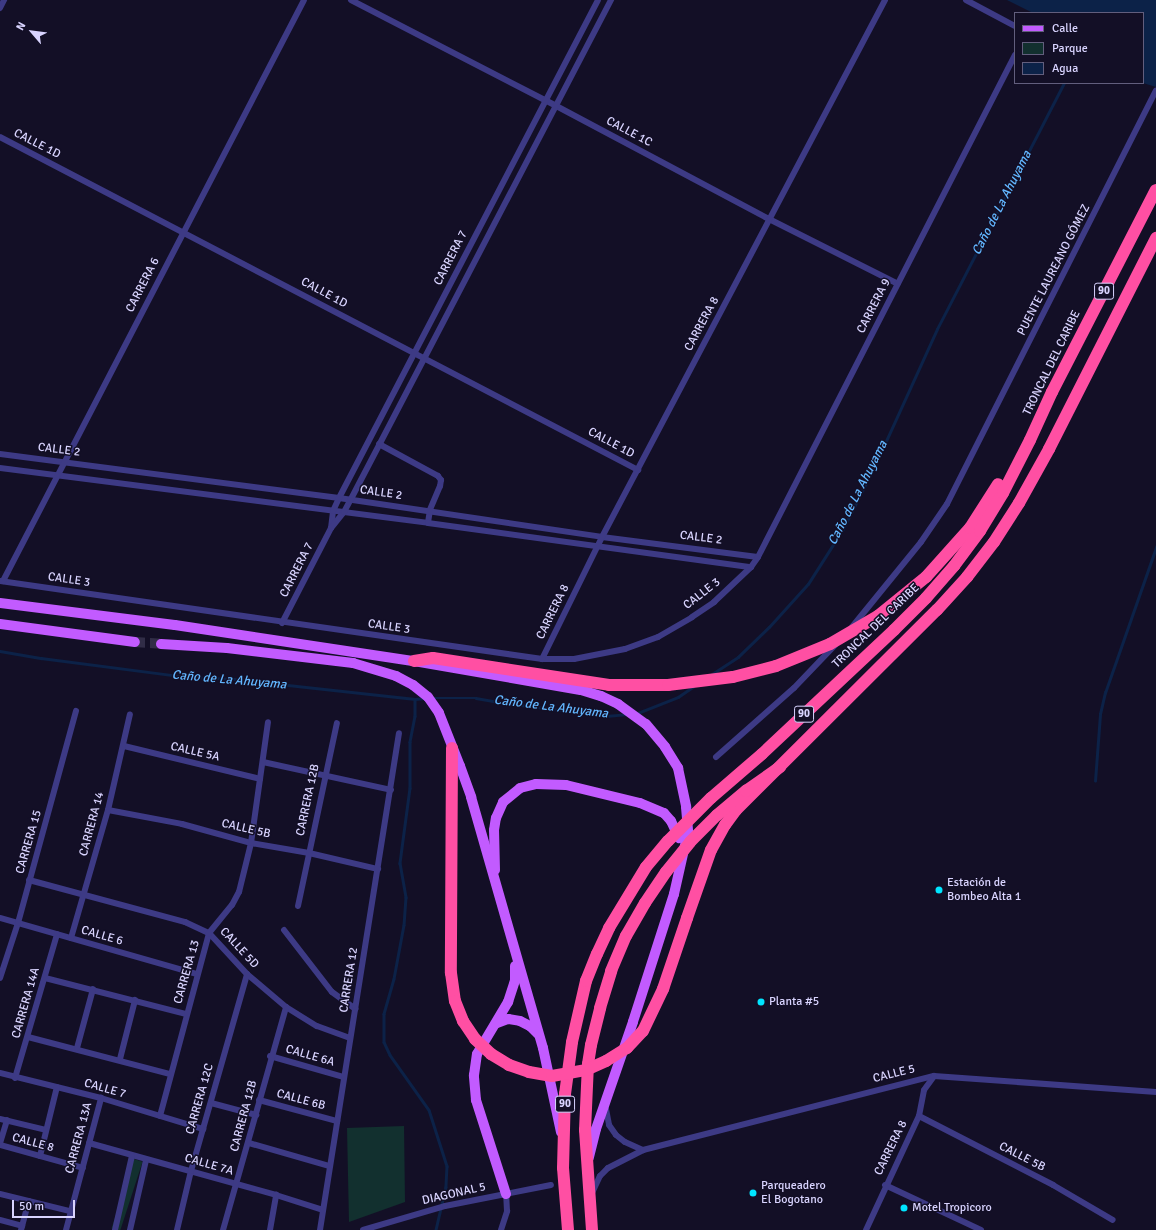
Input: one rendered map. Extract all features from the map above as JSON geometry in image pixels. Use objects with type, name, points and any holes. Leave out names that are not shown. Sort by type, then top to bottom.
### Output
[{"type":"highway","name":"TRONCAL DEL CARIBE","points":[[563,1168],[565,1094],[572,1042],[586,981],[609,928],[646,868],[668,841],[711,798],[762,754],[894,630],[926,598],[954,566],[980,531],[1003,493],[1052,392],[1156,190]]},
{"type":"highway","name":"90","points":[[592,1230],[585,1130],[588,1064],[600,1008],[611,971],[626,936],[645,903],[662,878],[690,842],[717,815],[746,790],[780,767],[937,610],[967,577],[994,542],[1019,503],[1049,449],[1156,238]]},
{"type":"highway","points":[[414,661],[433,658],[609,685],[648,686],[690,683],[755,672],[814,652],[847,635],[878,616],[926,577],[970,528],[995,490],[1021,442],[1052,392]]},
{"type":"highway","points":[[452,748],[451,973],[456,1001],[466,1026],[483,1047],[509,1065],[529,1072],[552,1076],[575,1073],[596,1066],[627,1048],[643,1031],[654,1011],[712,850],[725,825],[736,810],[780,767]]},
{"type":"highway","name":"90","points":[[563,1168],[568,1230]]},
{"type":"main road","points":[[0,603],[175,625],[414,661],[581,690],[601,696],[618,704],[646,724],[665,746],[678,768],[686,807],[688,832],[674,894],[633,1022],[607,1093],[596,1128],[587,1168]]},
{"type":"main road","points":[[0,624],[135,642]]},
{"type":"main road","points":[[161,644],[226,648],[353,663],[382,670],[413,685],[428,697],[439,714],[471,797],[543,1048],[560,1129],[563,1168]]},
{"type":"main road","points":[[495,884],[494,830],[496,818],[503,802],[520,788],[536,784],[566,785],[640,803],[664,813],[676,830],[683,852]]},
{"type":"main road","points":[[506,1194],[476,1100],[474,1075],[477,1054],[486,1037],[497,1023],[508,1002],[512,987],[516,957]]},
{"type":"main road","points":[[497,1023],[508,1019],[520,1020],[530,1026],[538,1034]]},
{"type":"street","points":[[0,8],[4,0]]},
{"type":"street","name":"CARRERA 6","points":[[2,581],[304,0]]},
{"type":"street","name":"CALLE 1C","points":[[351,0],[545,100],[770,219],[898,284]]},
{"type":"street","name":"CARRERA 7","points":[[331,528],[333,511],[339,498],[598,0]]},
{"type":"street","name":"CARRERA 7","points":[[282,623],[331,528],[344,512],[351,499],[611,0]]},
{"type":"street","name":"CARRERA 8","points":[[542,659],[602,537],[885,0]]},
{"type":"street","points":[[966,0],[1014,25]]},
{"type":"street","name":"CARRERA 9","points":[[752,567],[1014,57]]},
{"type":"street","name":"PUENTE LAUREANO GÓMEZ","points":[[716,757],[794,688],[837,643],[921,542],[948,504],[1156,91]]},
{"type":"street","name":"CALLE 1D","points":[[0,137],[638,470]]},
{"type":"street","points":[[379,444],[438,476],[441,480],[430,510],[428,523]]},
{"type":"street","name":"CALLE 2","points":[[0,454],[351,499],[602,537],[758,557]]},
{"type":"street","name":"CALLE 2","points":[[0,468],[428,523],[752,567]]},
{"type":"street","name":"CALLE 3","points":[[2,581],[282,623],[542,659],[574,659],[625,650],[658,637],[714,602],[752,567]]},
{"type":"street","name":"CARRERA 15","points":[[0,978],[18,923],[76,711]]},
{"type":"street","name":"CARRERA 14","points":[[71,938],[108,810],[124,746],[130,714]]},
{"type":"street","name":"CARRERA 13","points":[[160,1116],[186,1014],[209,933],[232,905],[239,892],[251,843],[268,722]]},
{"type":"street","name":"CARRERA 12B","points":[[298,906],[324,775],[337,723]]},
{"type":"street","name":"CARRERA 12","points":[[320,1230],[343,1077],[391,790],[399,733]]},
{"type":"street","name":"CALLE 5A","points":[[124,746],[260,779]]},
{"type":"street","points":[[262,762],[391,790]]},
{"type":"street","name":"CALLE 5B","points":[[108,810],[182,824],[251,843],[309,853],[378,869]]},
{"type":"street","name":"CALLE 5D","points":[[29,880],[185,922],[209,933],[247,974],[286,1007],[317,1026],[350,1038]]},
{"type":"street","name":"CALLE 6","points":[[0,918],[197,974]]},
{"type":"street","points":[[284,930],[332,992],[355,1010]]},
{"type":"street","name":"CARRERA 14A","points":[[15,1078],[57,934]]},
{"type":"street","name":"CARRERA 12C","points":[[178,1230],[191,1171],[247,974]]},
{"type":"street","points":[[45,978],[93,989],[186,1014]]},
{"type":"street","points":[[77,1048],[93,989]]},
{"type":"street","points":[[120,1059],[135,1000]]},
{"type":"street","name":"CARRERA 12B","points":[[223,1230],[249,1142],[270,1056],[286,1007]]},
{"type":"street","points":[[28,1037],[120,1059],[170,1074]]},
{"type":"street","name":"CALLE 6A","points":[[270,1056],[343,1077]]},
{"type":"street","name":"CALLE 7","points":[[0,1073],[15,1078],[101,1098],[203,1129]]},
{"type":"street","name":"CARRERA 8","points":[[866,1230],[885,1185],[919,1116],[924,1090],[934,1076]]},
{"type":"street","name":"CALLE 5","points":[[591,1200],[600,1176],[608,1168],[643,1150],[934,1076],[1156,1092]]},
{"type":"street","points":[[40,1156],[57,1087]]},
{"type":"street","points":[[607,1093],[605,1114],[609,1125],[616,1135],[625,1142],[643,1150]]},
{"type":"street","name":"CARRERA 13A","points":[[66,1230],[101,1098]]},
{"type":"street","name":"CALLE 6B","points":[[259,1100],[337,1121]]},
{"type":"street","points":[[211,1102],[256,1115]]},
{"type":"street","name":"CALLE 5B","points":[[919,1116],[1053,1185],[1114,1220]]},
{"type":"street","points":[[0,1118],[46,1130]]},
{"type":"street","points":[[0,1144],[7,1120]]},
{"type":"street","points":[[249,1142],[329,1166]]},
{"type":"street","name":"CALLE 7A","points":[[89,1143],[276,1195],[323,1210]]},
{"type":"street","name":"CALLE 8","points":[[0,1144],[83,1168]]},
{"type":"street","points":[[115,1230],[132,1156]]},
{"type":"street","points":[[130,1230],[146,1160]]},
{"type":"street","name":"DIAGONAL 5","points":[[363,1230],[436,1208],[551,1185]]},
{"type":"street","points":[[885,1185],[981,1230]]},
{"type":"street","points":[[0,1194],[70,1211]]},
{"type":"street","points":[[501,1230],[507,1211],[506,1194]]},
{"type":"street","points":[[270,1230],[276,1195]]},
{"type":"street","points":[[0,1220],[22,1228],[29,1202]]},
{"type":"green space","points":[[404,1126],[405,1202],[349,1222],[347,1128]]},
{"type":"green space","points":[[134,1159],[143,1162],[120,1230],[111,1228]]},
{"type":"water","points":[[1007,0],[1156,0],[1156,87],[1144,83],[1144,12],[1031,12]]},
{"type":"waterway","name":"Caño de La Ahuyama","points":[[712,674],[738,657],[769,627],[808,584],[843,529],[876,463],[937,329],[1063,84]]},
{"type":"waterway","points":[[1095,781],[1100,714],[1105,693],[1156,547]]},
{"type":"waterway","name":"Caño de La Ahuyama","points":[[0,651],[41,658],[188,677],[234,679],[415,699],[425,698]]},
{"type":"waterway","name":"Caño de La Ahuyama","points":[[638,713],[678,697],[693,687]]},
{"type":"waterway","name":"Caño de La Ahuyama","points":[[432,698],[476,698],[606,716],[627,714]]},
{"type":"waterway","points":[[415,699],[415,716],[410,742],[410,788],[400,863],[406,897],[404,925],[394,979],[384,1014],[384,1042],[390,1055],[429,1110],[447,1166],[446,1187],[436,1230]]},
{"type":"tunnel","points":[[135,642],[161,644]]},
{"type":"place","name":"Estación de Bombeo Alta 1","points":[[939,890]]},
{"type":"place","name":"Planta #5","points":[[761,1002]]},
{"type":"place","name":"Parqueadero El Bogotano","points":[[753,1193]]},
{"type":"place","name":"Motel Tropicoro","points":[[904,1208]]}]
